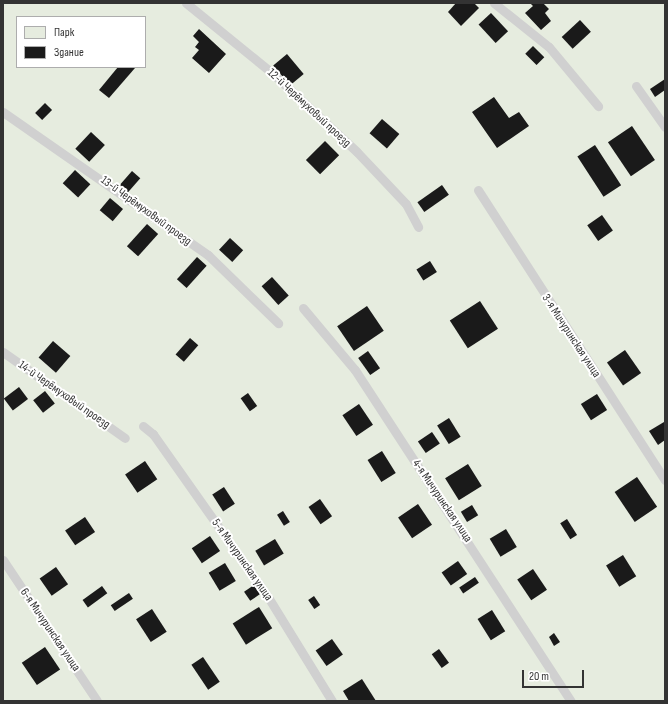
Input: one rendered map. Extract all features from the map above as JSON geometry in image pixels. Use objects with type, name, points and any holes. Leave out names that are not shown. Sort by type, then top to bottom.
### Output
[{"type":"lane","name":"12-й Черёмуховый проезд","points":[[186,3],[271,72],[357,152],[406,204],[418,227]]},
{"type":"lane","points":[[494,3],[549,47],[598,106]]},
{"type":"lane","points":[[636,86],[665,127]]},
{"type":"lane","name":"13-й Черёмуховый проезд","points":[[3,112],[208,255],[278,323]]},
{"type":"lane","name":"3-я Мичуринская улица","points":[[478,190],[665,480]]},
{"type":"lane","name":"4-я Мичуринская улица","points":[[303,308],[355,370],[571,701]]},
{"type":"lane","name":"14-й Черёмуховый проезд","points":[[3,352],[125,438]]},
{"type":"lane","name":"5-я Мичуринская улица","points":[[143,426],[157,440],[268,597],[332,701]]},
{"type":"lane","name":"6-я Мичуринская улица","points":[[3,560],[97,701]]},
{"type":"green space","points":[[3,3],[665,3],[665,701],[3,701]]},
{"type":"building","points":[[456,3],[474,3],[479,8],[461,26],[448,12]]},
{"type":"building","points":[[530,3],[543,3],[549,9],[545,13],[551,21],[541,30],[525,13],[533,6]]},
{"type":"building","points":[[491,13],[508,31],[496,43],[479,25]]},
{"type":"building","points":[[580,20],[591,32],[573,49],[562,37]]},
{"type":"building","points":[[199,29],[226,54],[209,73],[192,58],[199,50],[195,47],[199,42],[193,36]]},
{"type":"building","points":[[533,46],[544,57],[537,65],[525,54]]},
{"type":"building","points":[[287,54],[304,74],[290,85],[273,66]]},
{"type":"building","points":[[117,68],[135,68],[109,98],[99,90]]},
{"type":"building","points":[[665,79],[665,90],[655,97],[650,89]]},
{"type":"building","points":[[494,97],[509,118],[519,112],[529,126],[497,148],[472,112]]},
{"type":"building","points":[[45,103],[52,110],[42,120],[35,113]]},
{"type":"building","points":[[382,119],[399,134],[387,148],[370,133]]},
{"type":"building","points":[[632,126],[655,160],[631,176],[608,142]]},
{"type":"building","points":[[91,132],[105,145],[89,162],[75,149]]},
{"type":"building","points":[[325,141],[339,155],[320,174],[306,160]]},
{"type":"building","points":[[595,145],[621,185],[604,197],[577,156]]},
{"type":"building","points":[[75,170],[90,184],[78,197],[63,183]]},
{"type":"building","points":[[132,171],[140,178],[128,193],[120,185]]},
{"type":"building","points":[[442,185],[449,195],[424,212],[417,202]]},
{"type":"building","points":[[110,198],[123,209],[113,221],[100,210]]},
{"type":"building","points":[[602,215],[613,231],[598,241],[587,225]]},
{"type":"building","points":[[147,224],[158,234],[138,256],[127,246]]},
{"type":"building","points":[[230,238],[243,250],[232,262],[219,250]]},
{"type":"building","points":[[197,257],[207,266],[187,288],[177,279]]},
{"type":"building","points":[[430,261],[437,272],[423,281],[416,269]]},
{"type":"building","points":[[272,277],[289,296],[278,305],[262,286]]},
{"type":"building","points":[[480,301],[498,329],[468,348],[450,321]]},
{"type":"building","points":[[367,306],[384,331],[354,351],[337,326]]},
{"type":"building","points":[[190,338],[198,345],[184,362],[176,355]]},
{"type":"building","points":[[53,341],[70,356],[56,373],[39,358]]},
{"type":"building","points":[[625,350],[641,373],[623,386],[607,363]]},
{"type":"building","points":[[368,351],[380,368],[370,375],[358,358]]},
{"type":"building","points":[[19,387],[28,399],[13,410],[4,398]]},
{"type":"building","points":[[45,391],[55,404],[43,413],[33,400]]},
{"type":"building","points":[[248,393],[257,406],[250,411],[241,398]]},
{"type":"building","points":[[597,394],[607,410],[591,420],[581,404]]},
{"type":"building","points":[[359,404],[373,425],[356,436],[342,415]]},
{"type":"building","points":[[449,418],[461,437],[449,444],[437,425]]},
{"type":"building","points":[[664,422],[665,440],[658,445],[649,431]]},
{"type":"building","points":[[432,432],[440,444],[426,453],[418,442]]},
{"type":"building","points":[[382,451],[396,473],[381,482],[368,460]]},
{"type":"building","points":[[145,461],[157,479],[137,493],[125,474]]},
{"type":"building","points":[[468,464],[482,486],[459,500],[445,478]]},
{"type":"building","points":[[637,477],[657,507],[635,522],[615,492]]},
{"type":"building","points":[[224,487],[235,504],[223,511],[212,495]]},
{"type":"building","points":[[320,499],[332,516],[321,524],[309,507]]},
{"type":"building","points":[[418,504],[432,525],[412,538],[398,517]]},
{"type":"building","points":[[472,505],[478,515],[467,522],[461,512]]},
{"type":"building","points":[[283,511],[290,522],[284,526],[277,515]]},
{"type":"building","points":[[85,517],[95,532],[75,545],[65,530]]},
{"type":"building","points":[[567,519],[577,535],[570,539],[560,523]]},
{"type":"building","points":[[506,529],[517,547],[501,557],[490,539]]},
{"type":"building","points":[[210,536],[220,551],[202,563],[192,548]]},
{"type":"building","points":[[275,539],[284,554],[264,565],[255,551]]},
{"type":"building","points":[[623,555],[636,576],[619,587],[606,566]]},
{"type":"building","points":[[458,561],[467,574],[451,586],[442,572]]},
{"type":"building","points":[[225,563],[236,581],[220,591],[209,573]]},
{"type":"building","points":[[56,567],[68,584],[52,596],[40,578]]},
{"type":"building","points":[[533,569],[547,590],[531,600],[517,580]]},
{"type":"building","points":[[475,577],[479,583],[463,593],[459,588]]},
{"type":"building","points":[[254,585],[260,594],[250,601],[244,592]]},
{"type":"building","points":[[102,586],[107,593],[88,607],[83,600]]},
{"type":"building","points":[[129,593],[133,599],[115,611],[111,605]]},
{"type":"building","points":[[314,596],[320,605],[314,609],[308,600]]},
{"type":"building","points":[[259,607],[272,628],[246,645],[233,623]]},
{"type":"building","points":[[152,609],[167,632],[151,642],[136,619]]},
{"type":"building","points":[[492,610],[505,631],[491,640],[478,619]]},
{"type":"building","points":[[554,633],[560,642],[554,646],[549,637]]},
{"type":"building","points":[[332,639],[343,655],[327,666],[316,650]]},
{"type":"building","points":[[45,647],[60,669],[37,685],[22,663]]},
{"type":"building","points":[[439,649],[449,663],[442,668],[432,654]]},
{"type":"building","points":[[203,657],[220,682],[208,690],[191,665]]},
{"type":"building","points":[[362,679],[376,701],[349,701],[343,691]]}]
